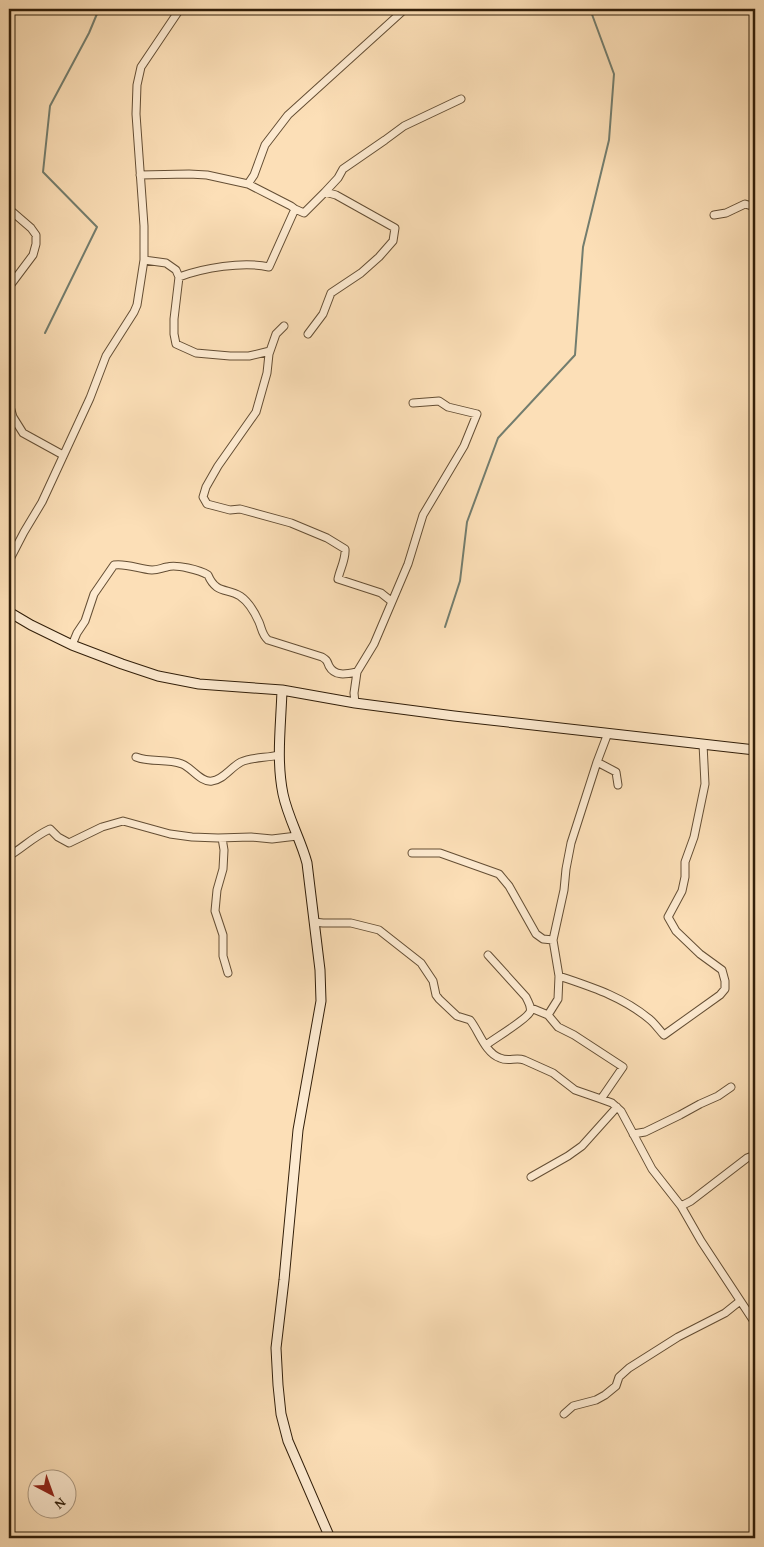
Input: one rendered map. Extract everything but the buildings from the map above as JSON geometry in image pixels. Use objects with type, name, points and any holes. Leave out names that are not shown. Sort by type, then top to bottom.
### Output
[{"type":"street","points":[[9,561],[42,502],[90,398],[106,356],[134,312],[139,296],[144,260],[144,226],[136,114],[137,85],[142,67],[180,9]]},
{"type":"street","points":[[248,184],[254,175],[264,144],[288,115],[405,9]]},
{"type":"street","points":[[140,175],[189,174],[248,184],[304,213],[338,178],[343,169],[404,126],[461,98]]},
{"type":"street","points":[[308,334],[323,314],[330,293],[361,274],[379,257],[393,241],[395,228],[336,195],[325,192]]},
{"type":"street","points":[[714,215],[745,204],[755,207]]},
{"type":"street","points":[[9,209],[31,228],[36,235],[36,244],[33,255],[9,287]]},
{"type":"street","points":[[179,277],[196,270],[235,266],[260,265],[269,267],[295,209]]},
{"type":"street","points":[[144,260],[166,263],[176,270],[179,277],[174,319],[176,344],[196,353],[230,356],[249,356],[270,352]]},
{"type":"street","points":[[284,326],[276,334],[270,352],[267,373],[256,412],[218,466],[206,486],[203,497],[207,504],[230,510],[240,509],[291,523],[327,538],[345,549],[346,556],[340,568],[338,579],[381,593],[391,601]]},
{"type":"street","points":[[355,703],[354,693],[357,672],[374,644],[408,564],[424,515],[464,446],[477,414],[448,407],[439,401],[413,403]]},
{"type":"street","points":[[9,403],[13,417],[23,433],[63,455]]},
{"type":"street","points":[[72,645],[85,620],[94,594],[114,566],[119,564],[160,570],[168,566],[193,569],[208,575],[213,585],[223,591],[240,596],[253,610],[260,624],[263,636],[268,640],[322,657],[328,661],[332,671],[339,674],[357,672]]},
{"type":"street","points":[[9,612],[30,625],[72,645],[122,664],[158,676],[199,684],[282,690],[355,703],[755,750]]},
{"type":"street","points":[[282,690],[279,755],[283,795],[307,863],[320,970],[321,1002],[298,1130],[276,1348],[278,1385],[281,1414],[288,1441],[330,1538]]},
{"type":"street","points":[[548,1015],[558,999],[558,976],[553,940],[564,890],[571,843],[608,733]]},
{"type":"street","points":[[558,976],[604,991],[650,1019],[664,1035],[713,1001],[725,989],[722,970],[700,954],[676,931],[668,917],[682,891],[685,877],[685,862],[694,837],[706,784],[703,744]]},
{"type":"street","points":[[136,757],[143,760],[161,760],[183,764],[204,780],[210,782],[252,758],[279,755]]},
{"type":"street","points":[[597,762],[616,772],[618,785]]},
{"type":"street","points":[[9,856],[20,850],[32,839],[50,830],[69,843],[102,827],[123,821],[170,834],[192,837],[272,839],[297,836]]},
{"type":"street","points":[[222,838],[224,850],[223,869],[217,890],[215,911],[223,935],[223,956],[228,973]]},
{"type":"street","points":[[412,853],[440,853],[499,874],[509,886],[536,934],[543,939],[553,940]]},
{"type":"street","points":[[314,922],[351,923],[379,930],[421,963],[433,981],[436,995],[439,999],[458,1016],[470,1020],[494,1055],[505,1060],[524,1060],[553,1073],[575,1090],[612,1103],[617,1107],[634,1134],[652,1169],[681,1206],[755,1323]]},
{"type":"street","points":[[486,1045],[527,1016],[531,1008],[526,997],[488,954]]},
{"type":"street","points":[[531,1008],[548,1015],[558,1027],[624,1067],[601,1099]]},
{"type":"street","points":[[634,1134],[645,1132],[718,1096],[731,1087]]},
{"type":"street","points":[[531,1177],[582,1146],[617,1107]]},
{"type":"street","points":[[681,1206],[691,1202],[747,1158],[755,1155]]},
{"type":"street","points":[[564,1414],[573,1406],[596,1400],[605,1395],[616,1386],[619,1377],[629,1368],[678,1336],[725,1313],[740,1301]]},
{"type":"waterway","points":[[45,333],[97,227],[43,172],[50,106],[89,33],[99,9]]},
{"type":"waterway","points":[[445,627],[460,581],[467,522],[498,438],[575,355],[583,247],[609,140],[614,74],[590,9]]}]
